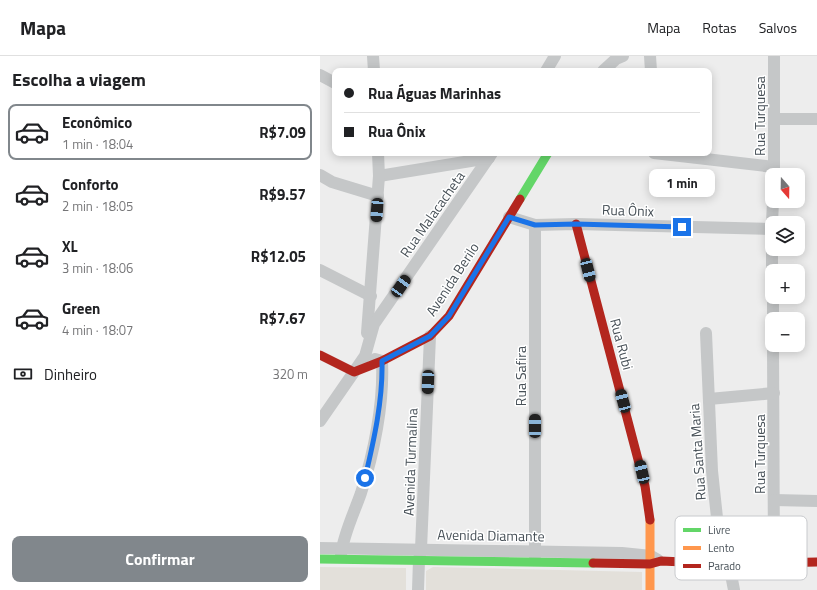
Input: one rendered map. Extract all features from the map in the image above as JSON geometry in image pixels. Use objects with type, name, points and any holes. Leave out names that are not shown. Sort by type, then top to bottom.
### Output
[{"type":"street","points":[[373,56],[374,68]]},
{"type":"street","points":[[548,68],[555,56]]},
{"type":"street","points":[[606,68],[616,59],[624,56]]},
{"type":"street","points":[[650,56],[651,68]]},
{"type":"street","name":"Rua Turquesa","points":[[774,56],[774,168]]},
{"type":"street","points":[[320,75],[332,81]]},
{"type":"street","points":[[774,119],[817,119]]},
{"type":"street","points":[[320,421],[365,356],[378,196],[378,156]]},
{"type":"street","points":[[379,176],[491,156]]},
{"type":"street","name":"Rua Malacacheta","points":[[365,356],[374,324],[491,156]]},
{"type":"street","name":"Avenida Berilo","points":[[354,372],[382,361],[430,336],[449,316],[546,156]]},
{"type":"street","points":[[668,156],[765,170]]},
{"type":"street","points":[[320,176],[332,182],[378,196]]},
{"type":"street","name":"Rua Ônix","points":[[509,217],[535,225],[576,224],[765,229]]},
{"type":"street","name":"Rua Rubi","points":[[576,224],[644,479],[651,524],[654,561],[650,590]]},
{"type":"street","name":"Rua Safira","points":[[535,225],[536,556]]},
{"type":"street","points":[[320,270],[371,296]]},
{"type":"street","name":"Rua Santa Maria","points":[[706,334],[712,471],[717,516]]},
{"type":"street","name":"Avenida Turmalina","points":[[418,590],[430,336]]},
{"type":"street","name":"Rua Turquesa","points":[[773,352],[774,516]]},
{"type":"street","points":[[320,355],[354,372]]},
{"type":"street","points":[[341,553],[361,492],[372,450],[383,384],[382,361],[365,356]]},
{"type":"street","points":[[709,399],[774,393]]},
{"type":"street","points":[[774,500],[817,501]]},
{"type":"street","name":"Avenida Diamante","points":[[320,548],[341,553],[536,556],[622,553],[654,561],[675,562]]},
{"type":"street","name":"Avenida Diamante","points":[[320,559],[341,553]]},
{"type":"street","name":"Avenida Diamante","points":[[807,562],[817,562]]},
{"type":"street","name":"Rua Santa Maria","points":[[732,580],[734,590]]},
{"type":"shaded area","points":[[320,567],[406,568],[406,590],[320,590]]},
{"type":"shaded area","points":[[433,567],[642,572],[642,590],[426,590],[426,571]]},
{"type":"traffic: fast","points":[[520,199],[546,156]]},
{"type":"traffic: fast","points":[[320,559],[593,563]]},
{"type":"traffic: slow","points":[[650,520],[650,590]]},
{"type":"traffic: jam","points":[[320,355],[354,372],[382,361],[430,336],[449,316],[520,199]]},
{"type":"traffic: jam","points":[[576,224],[645,486],[650,520]]},
{"type":"traffic: jam","points":[[593,563],[650,564],[661,561],[675,562]]},
{"type":"traffic: jam","points":[[807,562],[817,562]]},
{"type":"route","points":[[365,478],[372,450],[383,384],[382,361],[430,336],[449,316],[509,217],[535,225],[576,224],[682,227]]}]
